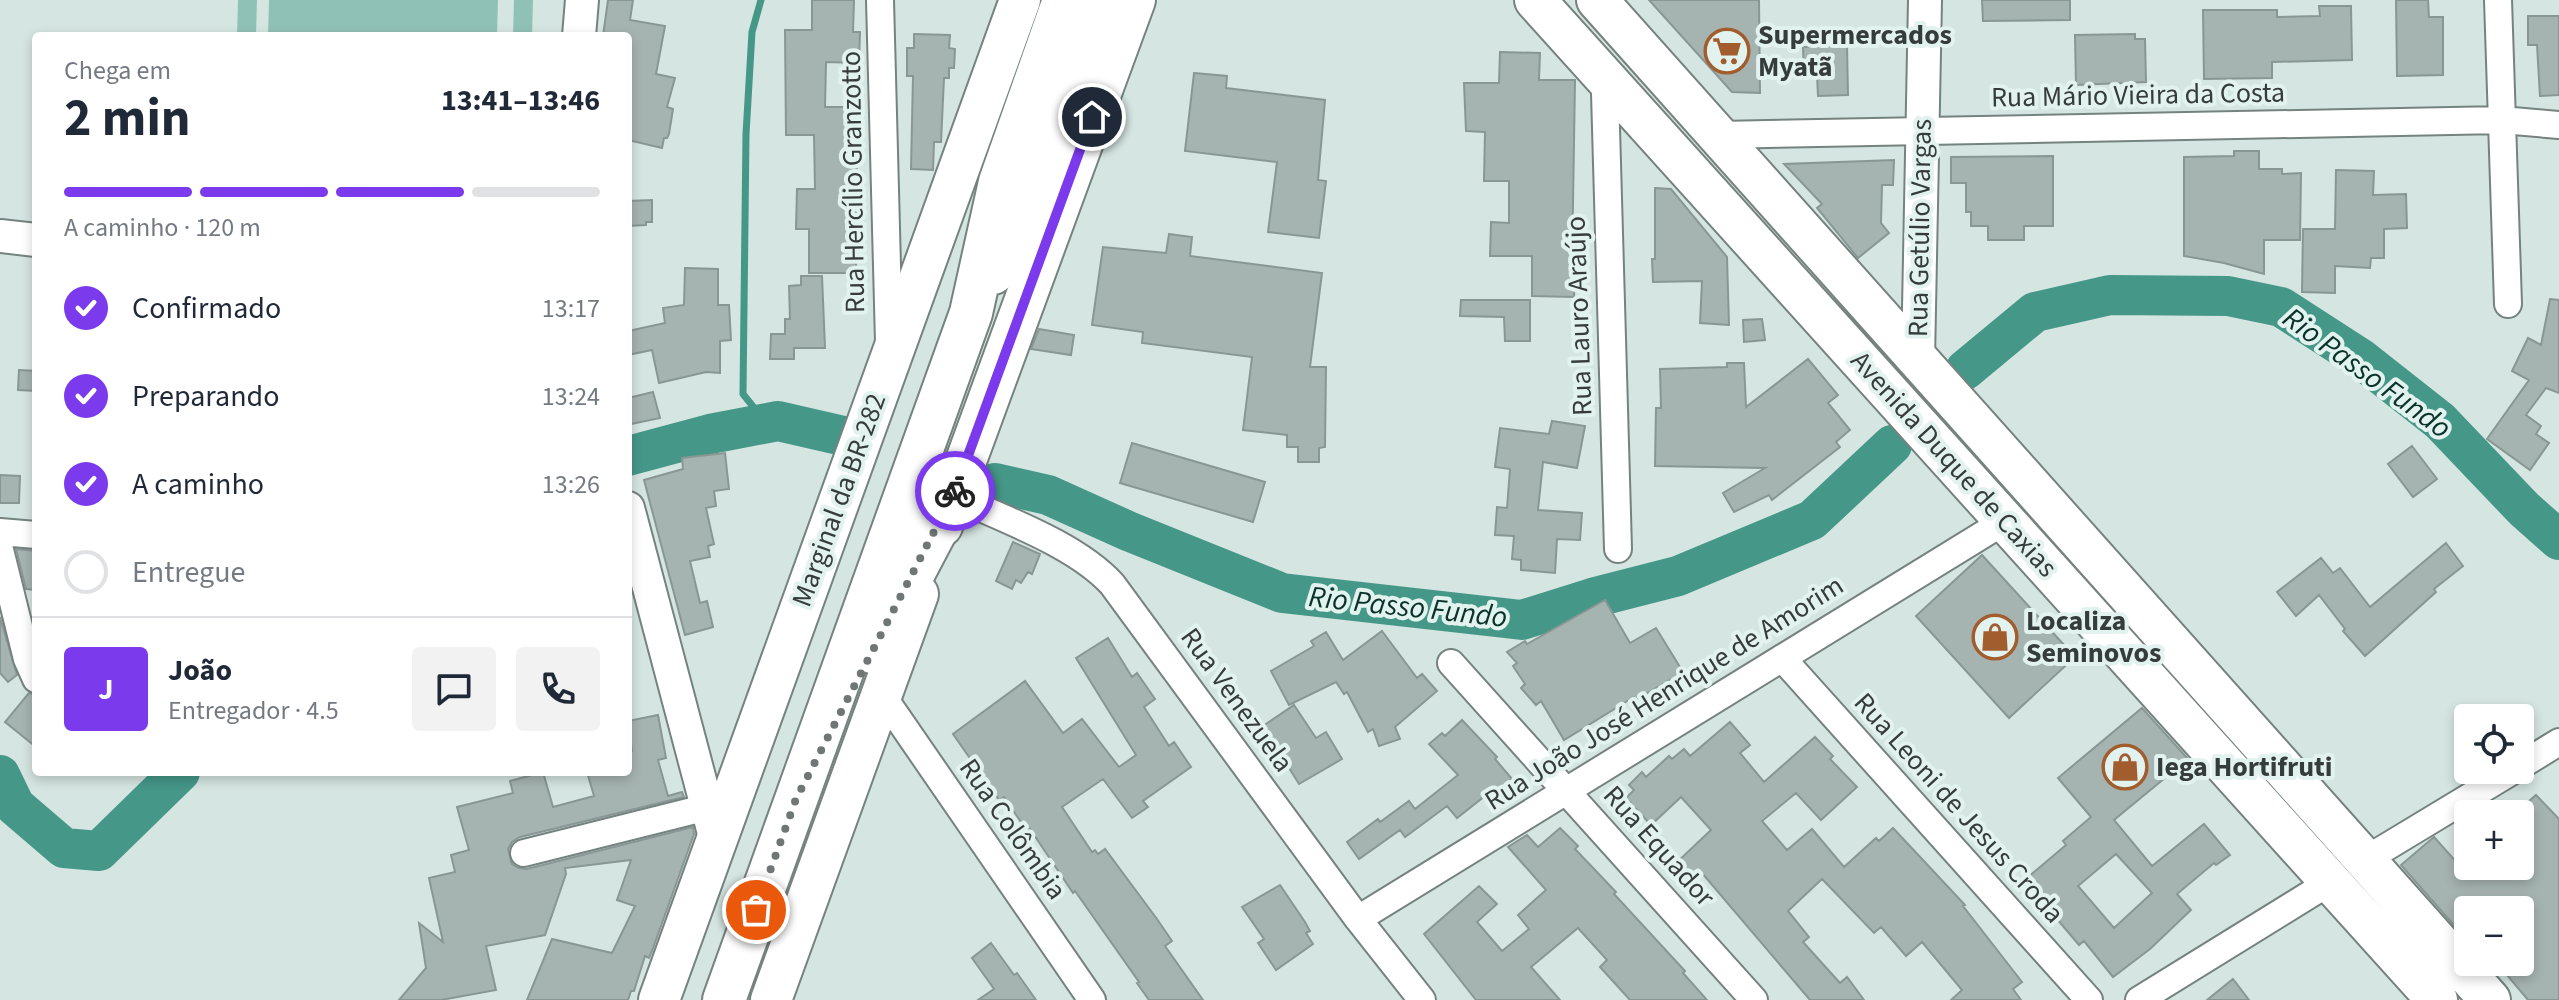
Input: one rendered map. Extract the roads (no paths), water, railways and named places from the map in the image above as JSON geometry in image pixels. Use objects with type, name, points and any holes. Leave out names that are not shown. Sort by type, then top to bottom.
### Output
[{"type":"highway","points":[[724,1000],[971,313],[1000,182],[1064,0]]},
{"type":"highway","points":[[971,313],[1033,203],[1105,0]]},
{"type":"highway","points":[[796,799],[954,496]]},
{"type":"main road","name":"Marginal da BR-282","points":[[659,1000],[712,824],[889,362],[1020,0]]},
{"type":"main road","points":[[773,999],[1135,0]]},
{"type":"main road","name":"Avenida Duque de Caxias","points":[[1535,0],[2437,1000]]},
{"type":"main road","name":"Avenida Duque de Caxias","points":[[1605,5],[2490,1000]]},
{"type":"street","points":[[579,32],[582,0]]},
{"type":"street","name":"Rua Hercílio Granzotto","points":[[880,0],[889,362]]},
{"type":"street","name":"Rua Getúlio Vargas","points":[[1918,360],[1925,0]]},
{"type":"street","points":[[2498,0],[2508,304]]},
{"type":"street","name":"Rua Lauro Araújo","points":[[1609,82],[1605,93],[1618,549]]},
{"type":"street","name":"Rua Mário Vieira da Costa","points":[[1718,135],[2502,120],[2559,125]]},
{"type":"street","points":[[0,236],[32,240]]},
{"type":"street","name":"Rua Venezuela","points":[[954,496],[1078,555],[1099,570],[1358,919],[1422,1000]]},
{"type":"street","name":"Rua João José Henrique de Amorim","points":[[1358,919],[2005,521]]},
{"type":"street","points":[[524,853],[712,824],[632,523]]},
{"type":"street","points":[[0,532],[32,535]]},
{"type":"street","points":[[0,550],[32,670]]},
{"type":"street","name":"Rua Leoni de Jesus Croda","points":[[1782,658],[2089,1000]]},
{"type":"street","name":"Rua Equador","points":[[1451,663],[1754,1000]]},
{"type":"street","name":"Rua Colômbia","points":[[882,695],[1092,1000]]},
{"type":"street","points":[[2534,757],[2559,742]]},
{"type":"street","points":[[2365,860],[2491,784]]},
{"type":"street","points":[[2139,1000],[2330,882]]},
{"type":"waterway","points":[[761,0],[752,32],[746,134],[743,394],[755,409],[778,421]]},
{"type":"waterway","name":"Rio Passo Fundo","points":[[1965,370],[2035,312],[2110,295],[2228,296],[2281,307],[2360,358],[2440,421],[2524,509],[2559,540]]},
{"type":"waterway","name":"Rio Passo Fundo","points":[[632,455],[710,434],[778,421],[852,438]]},
{"type":"waterway","name":"Rio Passo Fundo","points":[[995,483],[1048,495],[1282,593],[1522,620],[1678,576],[1812,520],[1892,445]]},
{"type":"waterway","name":"Rio Passo Fundo","points":[[0,775],[15,806],[64,848],[99,851],[176,776]]},
{"type":"place","name":"Supermercados Myatã","points":[[1727,51]]},
{"type":"place","name":"Localiza Seminovos","points":[[1995,637]]},
{"type":"place","name":"Iega Hortifruti","points":[[2125,767]]}]
